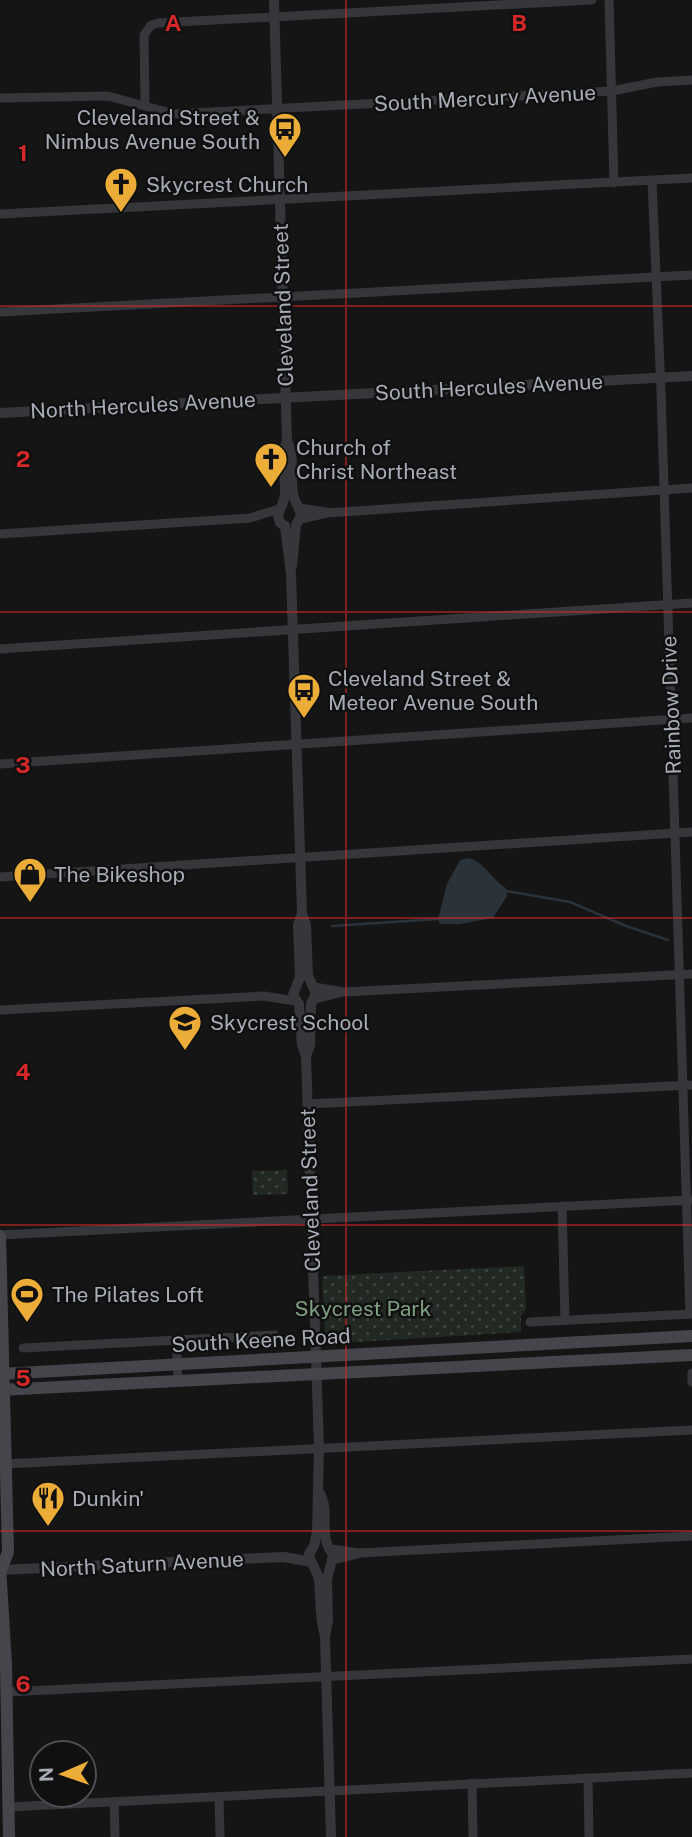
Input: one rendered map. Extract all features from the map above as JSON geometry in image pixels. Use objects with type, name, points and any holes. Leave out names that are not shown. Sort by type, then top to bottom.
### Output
[{"type":"main road","points":[[0,1236],[2,1465],[8,1552],[0,1569],[6,1692],[4,1760],[9,1837]]},
{"type":"main road","name":"South Keene Road","points":[[3,1380],[138,1365],[692,1336]]},
{"type":"main road","points":[[316,1374],[339,1362],[402,1359],[439,1350]]},
{"type":"main road","name":"South Keene Road","points":[[3,1380],[178,1382],[692,1355]]},
{"type":"main road","points":[[201,1381],[235,1371],[294,1368],[316,1356]]},
{"type":"main road","points":[[3,1380],[10,1361],[21,1365],[92,1362],[138,1365]]},
{"type":"street","name":"Cleveland Street","points":[[274,0],[287,442],[278,516],[293,518]]},
{"type":"street","points":[[145,106],[144,35],[151,25],[158,23],[592,0]]},
{"type":"street","points":[[609,0],[614,183]]},
{"type":"street","name":"South Mercury Avenue","points":[[0,98],[108,96],[174,114],[611,91],[657,82],[692,80]]},
{"type":"street","points":[[0,214],[692,178]]},
{"type":"street","name":"Rainbow Drive","points":[[652,181],[661,378],[679,975],[687,1085],[691,1314]]},
{"type":"street","points":[[0,312],[692,275]]},
{"type":"street","name":"South Hercules Avenue","points":[[286,398],[692,376]]},
{"type":"street","name":"North Hercules Avenue","points":[[0,413],[286,398]]},
{"type":"street","name":"Cleveland Street","points":[[287,442],[292,450],[292,630],[302,913],[306,925],[304,986]]},
{"type":"street","points":[[0,534],[250,518],[293,518],[327,513],[692,488]]},
{"type":"street","points":[[250,518],[290,503],[293,518]]},
{"type":"street","points":[[0,649],[692,603]]},
{"type":"street","points":[[0,764],[692,718]]},
{"type":"street","points":[[0,877],[692,832]]},
{"type":"street","points":[[0,1010],[264,996],[304,986],[344,992],[692,974]]},
{"type":"street","points":[[304,986],[293,995],[305,1002]]},
{"type":"street","points":[[304,986],[305,1002]]},
{"type":"street","points":[[264,996],[305,1002],[344,992]]},
{"type":"street","name":"Cleveland Street","points":[[305,1002],[302,1045],[306,1056],[319,1492],[316,1501],[317,1532],[313,1556],[320,1621],[325,1636]]},
{"type":"street","points":[[307,1104],[687,1085]]},
{"type":"street","points":[[0,1236],[689,1200]]},
{"type":"street","points":[[562,1206],[565,1320]]},
{"type":"street","points":[[530,1322],[691,1314]]},
{"type":"street","points":[[23,1348],[275,1335]]},
{"type":"street","points":[[176,1339],[178,1382]]},
{"type":"street","points":[[692,1373],[692,1382]]},
{"type":"street","points":[[2,1465],[692,1430]]},
{"type":"street","name":"Cleveland Street","points":[[319,1492],[325,1500],[330,1555],[325,1676],[331,1837]]},
{"type":"street","points":[[330,1555],[692,1536]]},
{"type":"street","points":[[321,1544],[330,1555],[323,1568],[313,1556],[321,1544]]},
{"type":"street","name":"North Saturn Avenue","points":[[0,1569],[313,1556]]},
{"type":"street","points":[[6,1692],[692,1659]]},
{"type":"street","points":[[8,1807],[692,1773]]},
{"type":"street","points":[[588,1778],[589,1837]]},
{"type":"street","points":[[472,1783],[473,1837]]},
{"type":"street","points":[[219,1797],[220,1837]]},
{"type":"street","points":[[114,1802],[115,1837]]},
{"type":"green space","points":[[287,1170],[288,1194],[253,1195],[252,1171]]},
{"type":"green space","name":"Skycrest Park","points":[[524,1266],[526,1309],[521,1316],[521,1332],[338,1343],[329,1342],[325,1337],[322,1276]]},
{"type":"shaded area","points":[[468,858],[479,863],[506,888],[507,896],[493,918],[460,924],[440,924],[438,919],[447,884],[460,860]]},
{"type":"waterway","points":[[506,891],[570,902],[626,926],[668,940]]},
{"type":"waterway","points":[[332,926],[438,919]]},
{"type":"place","name":"Cleveland Street & Nimbus Avenue South","points":[[285,159]]},
{"type":"place","name":"Skycrest Church","points":[[121,214]]},
{"type":"place","name":"Church of Christ Northeast","points":[[271,489]]},
{"type":"place","name":"Cleveland Street & Meteor Avenue South","points":[[304,720]]},
{"type":"place","name":"The Bikeshop","points":[[30,904]]},
{"type":"place","name":"Skycrest School","points":[[185,1052]]},
{"type":"place","name":"The Pilates Loft","points":[[27,1324]]},
{"type":"place","name":"Dunkin'","points":[[48,1528]]}]
